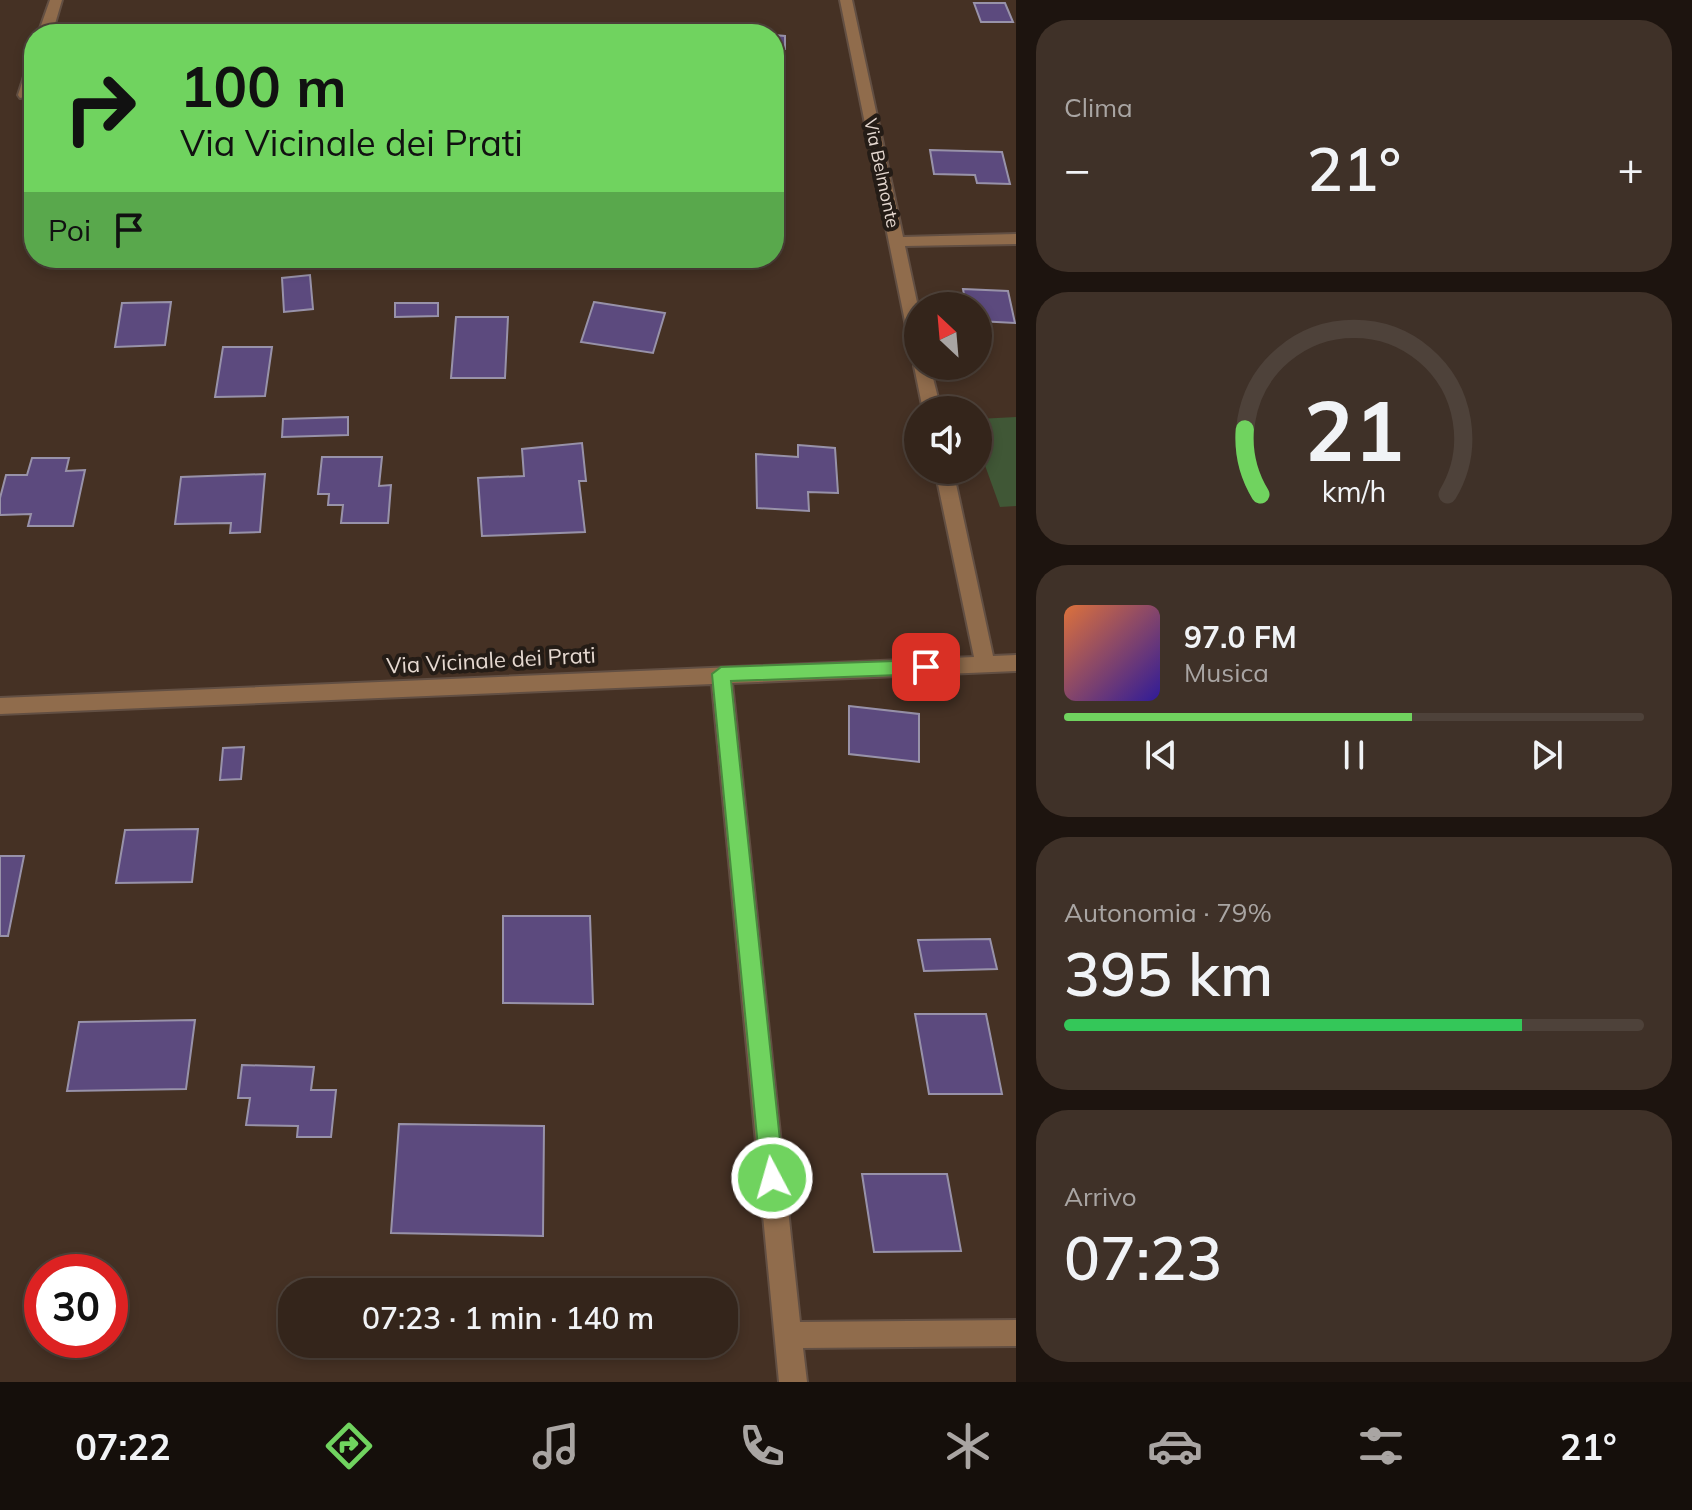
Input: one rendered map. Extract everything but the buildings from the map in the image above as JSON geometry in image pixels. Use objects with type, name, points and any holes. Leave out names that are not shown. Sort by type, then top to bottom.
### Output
[{"type":"street","points":[[48,24],[56,0]]},
{"type":"street","name":"Via Belmonte","points":[[846,0],[907,292]]},
{"type":"street","points":[[896,242],[1016,239]]},
{"type":"street","points":[[947,484],[985,664]]},
{"type":"street","name":"Via Vicinale dei Prati","points":[[0,706],[1016,663]]},
{"type":"street","points":[[721,674],[793,1382]]},
{"type":"street","points":[[788,1335],[1016,1333]]},
{"type":"green space","points":[[1016,417],[1016,506],[1000,507],[992,484],[992,418]]},
{"type":"route","points":[[772,1178],[721,674],[926,667]]}]
